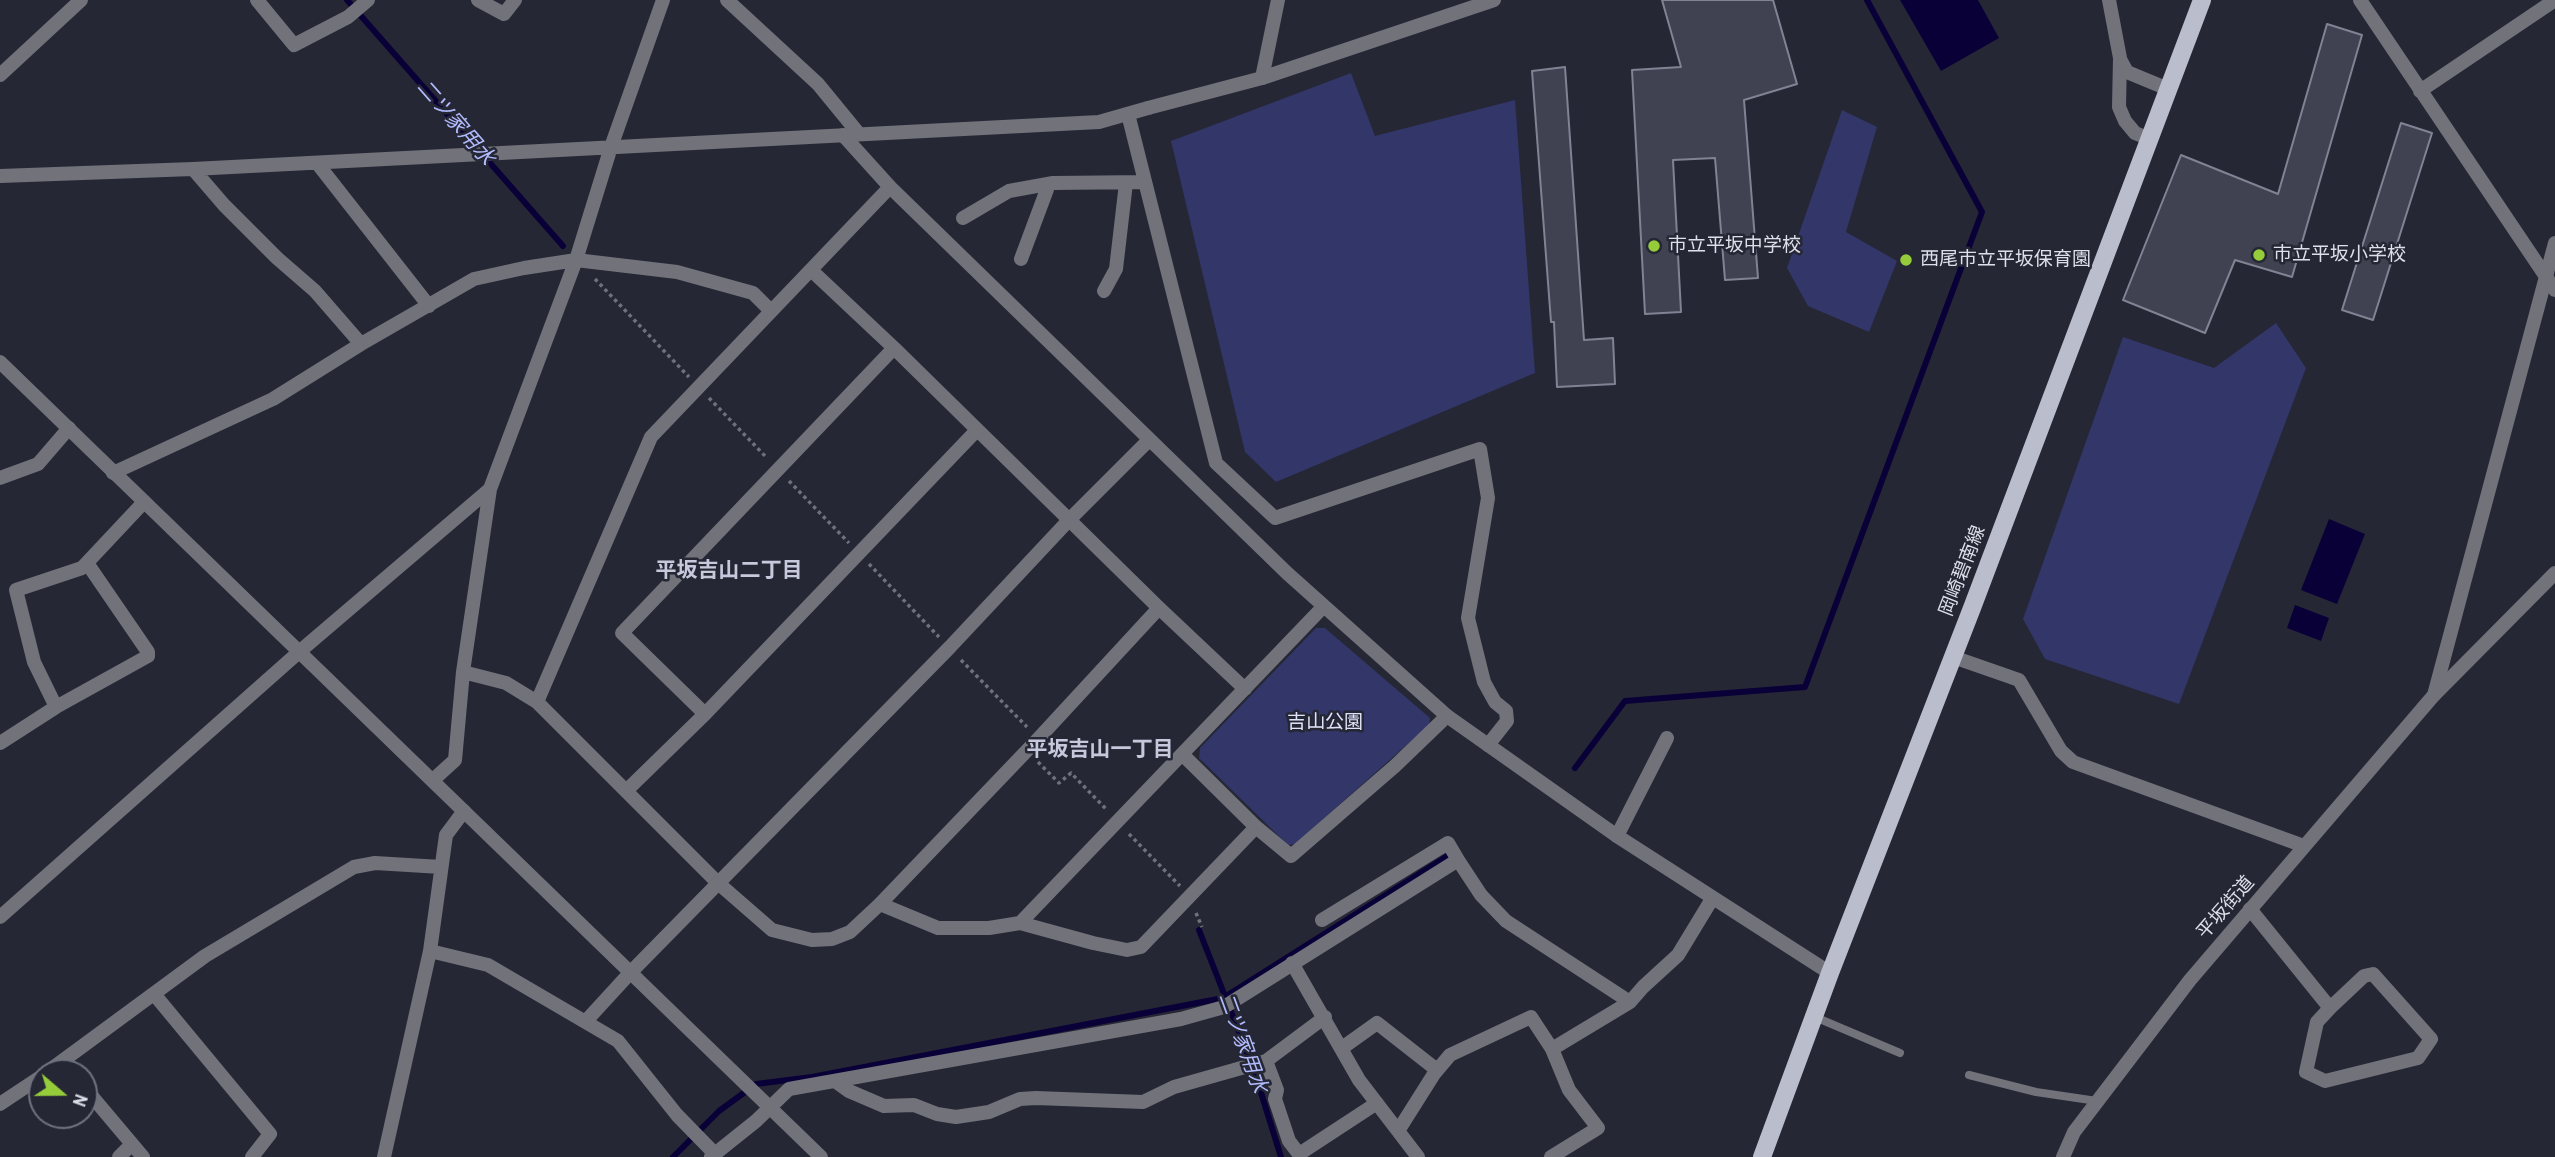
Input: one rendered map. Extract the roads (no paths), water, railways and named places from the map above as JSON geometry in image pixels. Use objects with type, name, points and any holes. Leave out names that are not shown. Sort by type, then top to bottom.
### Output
[{"type":"main road","name":"岡崎碧南線","points":[[1762,1157],[2202,0]]},
{"type":"street","points":[[0,75],[81,0]]},
{"type":"street","points":[[257,0],[294,46],[348,17],[368,0]]},
{"type":"street","points":[[478,0],[504,14],[515,0]]},
{"type":"street","points":[[433,780],[455,760],[463,673],[490,489],[576,260],[611,147],[663,0]]},
{"type":"street","points":[[727,0],[818,84],[859,134]]},
{"type":"street","points":[[1262,78],[1278,0]]},
{"type":"street","points":[[0,176],[317,163],[1099,122],[1262,78],[1494,0]]},
{"type":"street","points":[[2109,0],[2120,58],[2119,107],[2125,121],[2135,133],[2150,139]]},
{"type":"street","points":[[2360,0],[2551,284]]},
{"type":"street","points":[[2420,91],[2555,0]]},
{"type":"street","points":[[2120,58],[2127,72],[2168,89]]},
{"type":"street","points":[[1128,114],[1216,463],[1275,518],[1480,449],[1488,498],[1468,618],[1484,682],[1495,702],[1506,711],[1507,721],[1488,745]]},
{"type":"street","points":[[843,135],[890,187],[1149,440],[1323,607],[1447,716],[1617,836],[1830,973]]},
{"type":"street","points":[[317,163],[429,306]]},
{"type":"street","points":[[193,169],[259,240],[315,291],[361,344]]},
{"type":"street","points":[[1104,290],[1116,269],[1125,183]]},
{"type":"street","points":[[964,218],[1009,191],[1049,184],[1145,183]]},
{"type":"street","points":[[1021,258],[1049,184]]},
{"type":"street","points":[[537,702],[650,437],[890,187]]},
{"type":"street","points":[[2434,695],[2551,284],[2555,243]]},
{"type":"street","points":[[113,472],[273,399],[361,344],[474,279],[576,260],[677,272],[753,293],[771,311]]},
{"type":"street","points":[[811,270],[1158,608],[1245,689]]},
{"type":"street","points":[[705,714],[622,633],[894,348]]},
{"type":"street","points":[[0,362],[821,1157]]},
{"type":"street","points":[[0,478],[38,464],[69,428]]},
{"type":"street","points":[[626,791],[705,714],[976,430]]},
{"type":"street","points":[[586,1021],[1149,440]]},
{"type":"street","points":[[0,917],[299,652],[490,489]]},
{"type":"street","points":[[56,707],[34,662],[16,590],[82,568],[144,502]]},
{"type":"street","points":[[0,743],[56,707],[148,656],[148,652],[87,562]]},
{"type":"street","name":"平坂街道","points":[[2063,1157],[2074,1132],[2190,980],[2434,695],[2555,573]]},
{"type":"street","points":[[1020,923],[1323,607]]},
{"type":"street","points":[[463,673],[506,683],[537,702],[718,883],[772,930],[812,940],[831,939],[850,932],[880,904],[1038,739],[1158,608]]},
{"type":"street","points":[[1953,657],[2019,680],[2062,751],[2073,762],[2304,846]]},
{"type":"street","points":[[1183,755],[1256,827],[1291,856],[1395,766],[1447,716]]},
{"type":"street","points":[[1617,836],[1667,738]]},
{"type":"street","points":[[384,1157],[430,951],[446,835],[464,811]]},
{"type":"street","points":[[880,904],[938,928],[989,928],[1020,923],[1127,950],[1141,947],[1256,827]]},
{"type":"street","points":[[430,951],[488,965],[618,1041],[713,1156],[756,1121],[789,1089],[1181,1019],[1224,1007],[1292,963],[1342,921],[1448,843],[1481,895],[1506,921],[1630,1002]]},
{"type":"street","points":[[1322,920],[1342,921],[1455,855]]},
{"type":"street","points":[[77,1059],[154,994],[205,956],[354,867],[375,863],[441,867]]},
{"type":"street","points":[[1552,1049],[1630,1002],[1678,955],[1712,898]]},
{"type":"street","points":[[2250,909],[2330,1008]]},
{"type":"street","points":[[1292,963],[1359,1080],[1418,1157]]},
{"type":"street","points":[[2373,974],[2431,1039],[2418,1058],[2325,1081],[2306,1072],[2317,1022],[2330,1008],[2364,976],[2373,974]]},
{"type":"street","points":[[154,994],[270,1135],[252,1157]]},
{"type":"street","points":[[835,1081],[849,1091],[884,1106],[914,1105],[937,1114],[956,1117],[989,1112],[1020,1099],[1143,1102],[1174,1087],[1266,1061],[1325,1017]]},
{"type":"street","points":[[1398,1131],[1437,1070],[1450,1055],[1531,1017],[1552,1049],[1569,1090],[1598,1128],[1551,1157]]},
{"type":"street","points":[[1342,1048],[1377,1023],[1437,1070]]},
{"type":"street","points":[[1266,1061],[1277,1090],[1275,1099],[1289,1140],[1299,1154],[1377,1103]]},
{"type":"street","points":[[0,1104],[28,1085]]},
{"type":"street","points":[[98,1104],[143,1157]]},
{"type":"street","points":[[119,1157],[132,1144]]},
{"type":"lane","points":[[1815,1017],[1900,1053]]},
{"type":"lane","points":[[1969,1075],[2036,1092],[2098,1101]]},
{"type":"waterway","name":"二ツ家用水","points":[[347,0],[563,246]]},
{"type":"waterway","points":[[1575,768],[1625,701],[1805,687],[1982,212],[1867,0]]},
{"type":"waterway","points":[[673,1157],[719,1111],[756,1084],[812,1077],[1223,998],[1449,855]]},
{"type":"waterway","name":"二ツ家用水","points":[[1199,930],[1254,1070],[1281,1157]]},
{"type":"place","name":"市立平坂中学校","points":[[1654,246]]},
{"type":"place","name":"市立平坂小学校","points":[[2259,255]]},
{"type":"place","name":"西尾市立平坂保育園","points":[[1906,260]]},
{"type":"district","name":"平坂吉山二丁目","points":[[729,571]]},
{"type":"district","name":"平坂吉山一丁目","points":[[1100,750]]},
{"type":"park label","name":"吉山公園","points":[[1325,723]]}]
